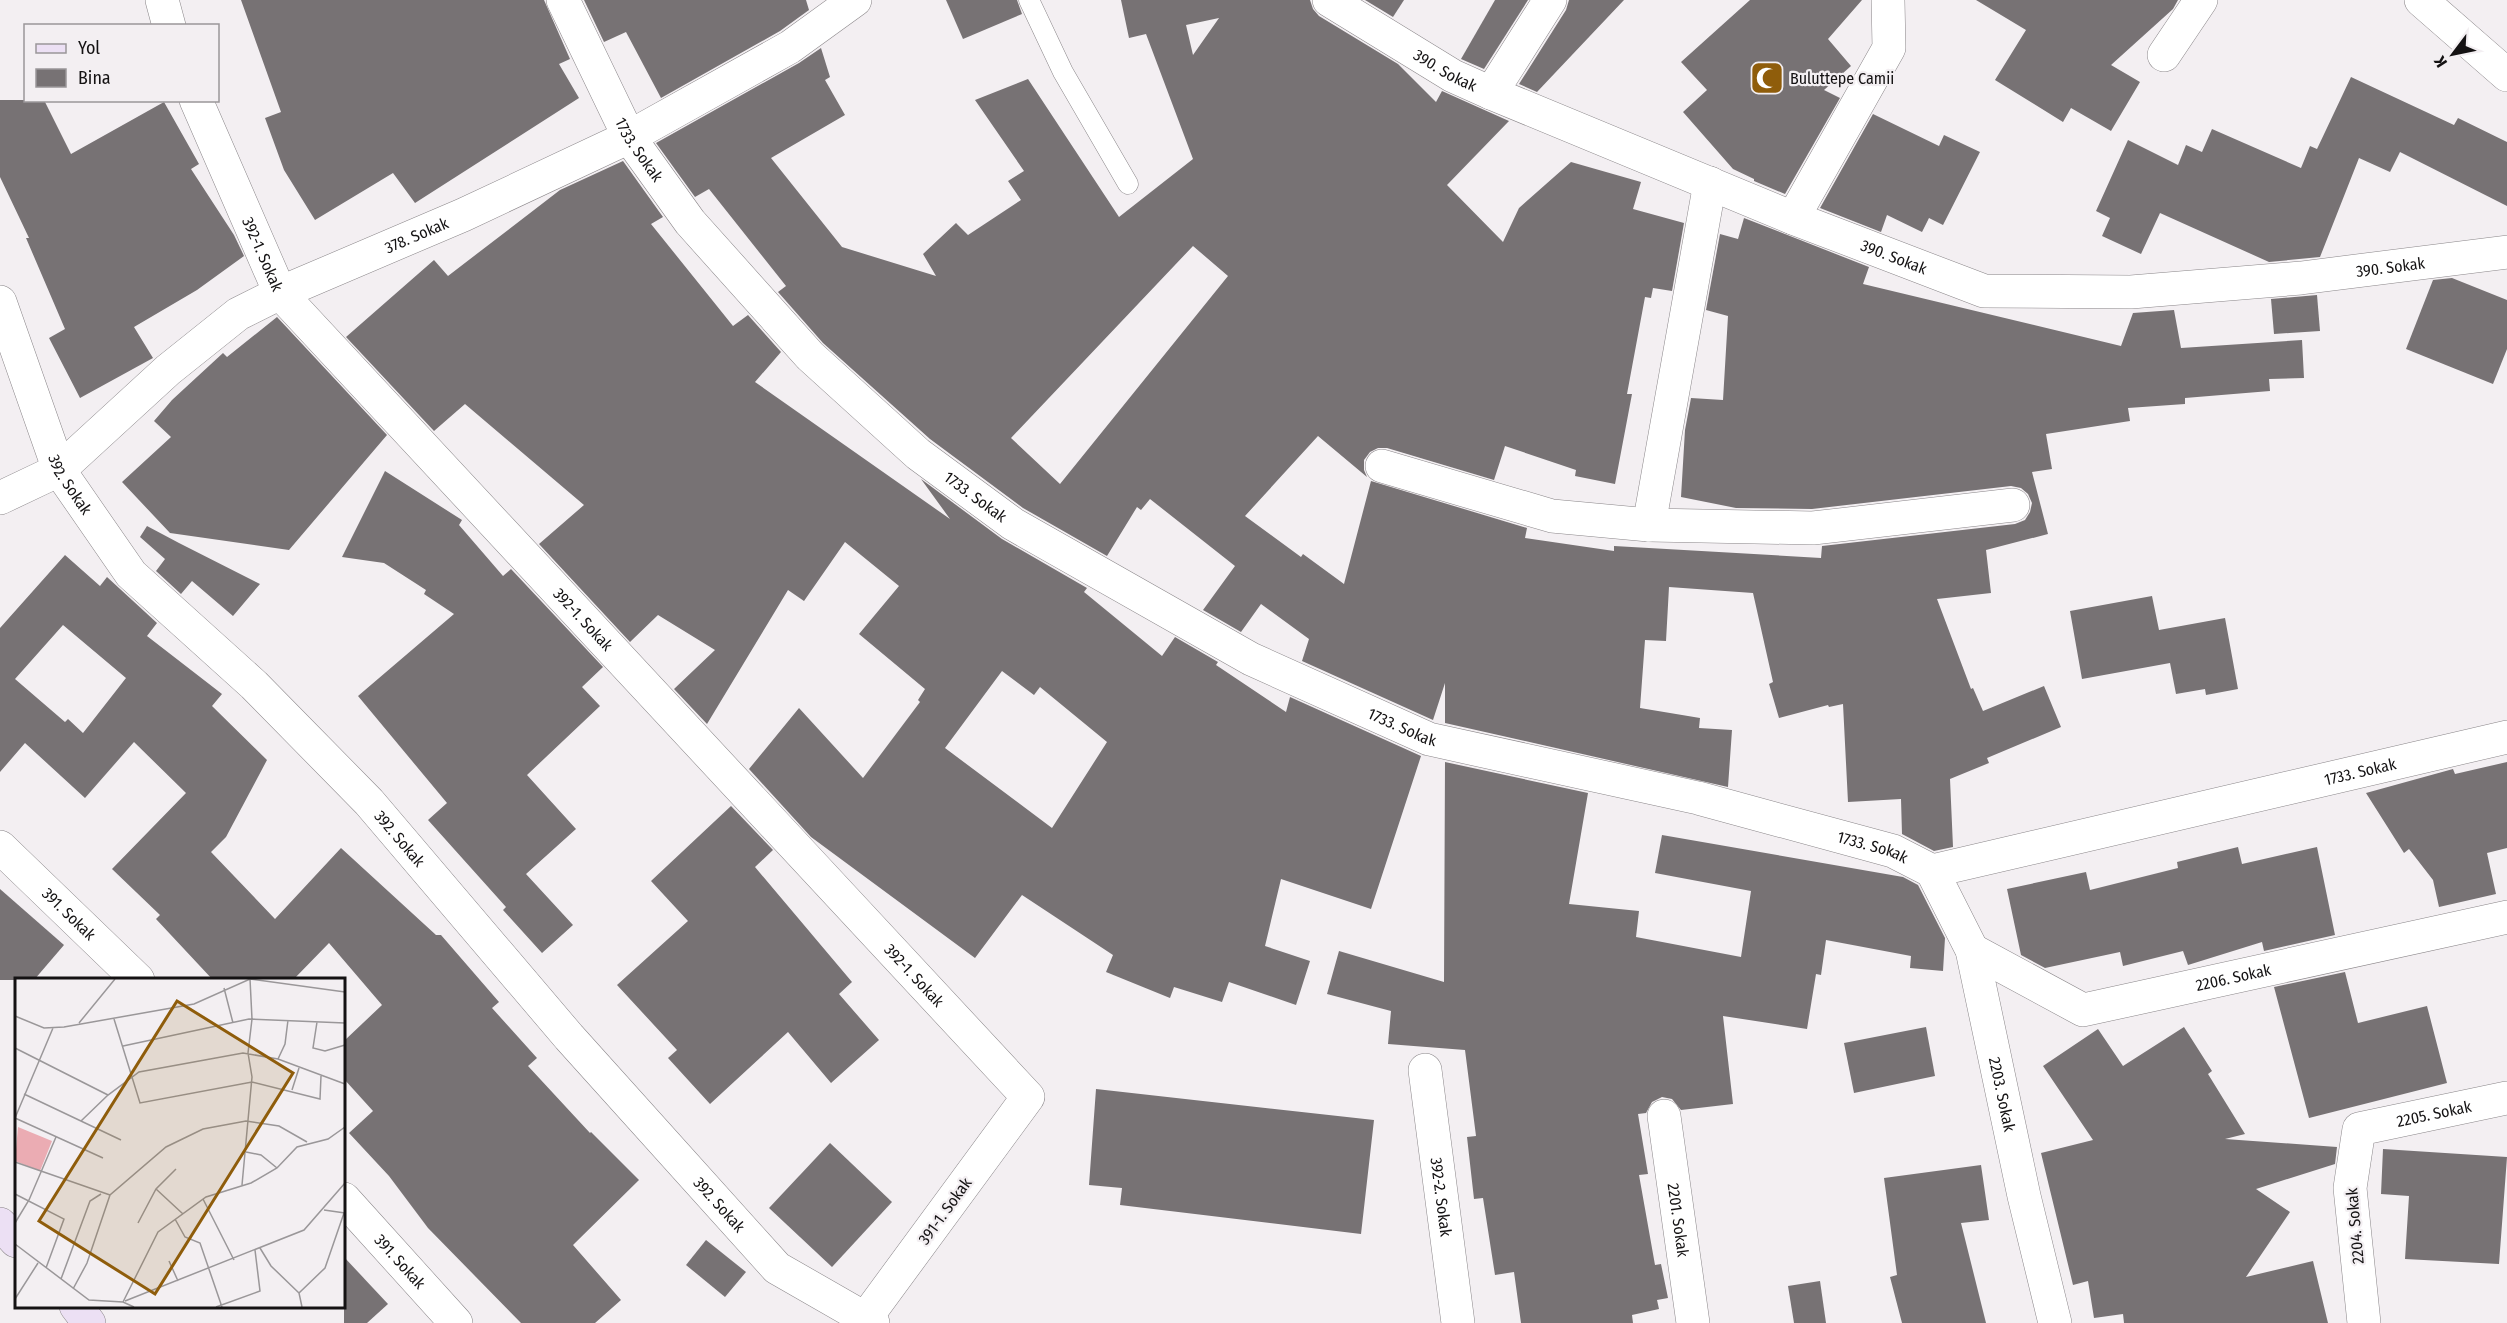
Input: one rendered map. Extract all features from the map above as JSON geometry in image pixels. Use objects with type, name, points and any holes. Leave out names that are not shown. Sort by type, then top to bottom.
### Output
[{"type":"street","points":[[162,0],[168,24]]},
{"type":"street","name":"1733. Sokak","points":[[563,0],[629,137],[690,222],[810,356],[918,454],[1013,524],[1251,659],[1429,739],[1698,798],[1893,851],[1932,871],[2507,737]]},
{"type":"street","name":"378. Sokak","points":[[0,498],[59,470],[168,370],[238,314],[280,292],[463,215],[629,137],[790,47],[855,0]]},
{"type":"street","name":"390. Sokak","points":[[1329,0],[1453,76],[1491,93],[1793,218],[1984,291],[2131,292],[2301,278],[2507,252]]},
{"type":"street","points":[[1491,93],[1551,0]]},
{"type":"street","points":[[1793,218],[1889,48],[1888,0]]},
{"type":"street","points":[[2164,55],[2200,0]]},
{"type":"street","points":[[2421,0],[2507,75]]},
{"type":"street","name":"392-1. Sokak","points":[[197,102],[280,292],[1028,1097]]},
{"type":"street","points":[[1649,525],[1710,183]]},
{"type":"street","name":"392. Sokak","points":[[0,302],[59,470],[132,574],[254,685],[369,802],[569,1036],[777,1268],[867,1322]]},
{"type":"street","points":[[1382,466],[1552,516],[1649,525],[1813,528],[2013,506]]},
{"type":"street","name":"391. Sokak","points":[[0,847],[136,978]]},
{"type":"street","name":"2203. Sokak","points":[[1932,871],[1972,950],[2024,1196],[2055,1323]]},
{"type":"street","name":"2206. Sokak","points":[[1972,950],[2083,1010],[2507,917]]},
{"type":"street","name":"392-2. Sokak","points":[[1425,1070],[1458,1323]]},
{"type":"street","name":"391-1. Sokak","points":[[867,1322],[1028,1097]]},
{"type":"street","name":"2205. Sokak","points":[[2359,1129],[2507,1098]]},
{"type":"street","name":"2201. Sokak","points":[[1664,1116],[1693,1323]]},
{"type":"street","name":"2204. Sokak","points":[[2359,1129],[2350,1188],[2364,1323]]},
{"type":"street","name":"391. Sokak","points":[[345,1200],[456,1323]]},
{"type":"street","points":[[0,1224],[15,1240]]},
{"type":"street","points":[[78,1308],[89,1323]]},
{"type":"lane","points":[[1029,0],[1063,72],[1128,184]]},
{"type":"building","points":[[241,0],[544,0],[570,59],[559,64],[579,98],[415,203],[393,173],[315,220],[284,170],[265,118],[281,112]]},
{"type":"building","points":[[584,0],[806,0],[809,10],[780,31],[661,98],[626,32],[604,42]]},
{"type":"building","points":[[946,0],[1017,0],[1022,14],[963,39]]},
{"type":"building","points":[[1121,0],[1310,0],[1319,16],[1398,64],[1436,102],[1442,91],[1509,121],[1447,185],[1503,242],[1519,208],[1571,162],[1641,182],[1633,209],[1684,223],[1672,291],[1653,288],[1651,298],[1645,297],[1627,394],[1632,394],[1615,484],[1575,476],[1576,470],[1505,446],[1494,480],[1387,448],[1378,448],[1370,452],[1364,460],[1367,477],[1318,436],[1245,516],[1301,557],[1303,554],[1344,584],[1371,481],[1527,528],[1525,538],[1614,551],[1614,546],[1821,558],[1822,546],[2015,524],[2025,520],[2032,503],[2028,494],[2021,488],[2011,486],[1812,509],[1736,508],[1681,497],[1685,430],[1691,398],[1723,400],[1728,316],[1706,310],[1720,234],[1738,239],[1744,218],[1869,267],[1863,284],[2121,346],[2133,313],[2174,310],[2181,348],[2302,340],[2304,378],[2269,379],[2270,391],[2185,398],[2185,404],[2128,408],[2130,421],[2046,434],[2052,469],[2032,472],[2048,534],[1986,550],[1991,593],[1937,599],[1971,689],[1973,688],[1983,711],[2044,686],[2061,727],[1987,758],[1989,763],[1950,779],[1953,847],[1934,851],[1902,834],[1901,799],[1848,802],[1843,704],[1829,707],[1828,705],[1779,718],[1769,684],[1773,682],[1753,593],[1669,587],[1666,641],[1645,640],[1640,708],[1700,718],[1699,728],[1732,730],[1728,787],[1445,723],[1445,683],[1433,720],[1302,661],[1309,639],[1261,604],[1241,632],[1203,610],[1235,566],[1150,499],[1141,510],[1137,507],[1107,556],[1023,508],[930,439],[823,343],[778,292],[786,286],[709,189],[695,197],[656,143],[799,63],[821,48],[830,77],[825,80],[845,115],[771,158],[842,247],[936,276],[923,254],[956,223],[968,235],[1021,200],[1008,181],[1024,171],[975,100],[1028,79],[1119,217],[1193,159],[1146,34],[1129,38]],"holes":[[[1219,18],[1193,55],[1186,25]],[[1193,246],[1228,276],[1060,484],[1011,438]]]},
{"type":"building","points":[[1365,0],[1404,0],[1393,17]]},
{"type":"building","points":[[1495,0],[1528,0],[1484,69],[1461,59]]},
{"type":"building","points":[[1569,0],[1624,0],[1537,92],[1519,84],[1566,10]]},
{"type":"building","name":"Buluttepe Camii","points":[[1750,0],[1862,0],[1828,39],[1851,66],[1824,90],[1840,98],[1785,194],[1733,169],[1683,112],[1707,90],[1681,62]]},
{"type":"building","points":[[1976,0],[2178,0],[2173,9],[2111,65],[2140,82],[2111,131],[2071,108],[2063,122],[1995,80],[2026,30]]},
{"type":"building","points":[[2351,77],[2454,125],[2458,118],[2507,142],[2507,206],[2400,152],[2390,172],[2359,158],[2320,257],[2269,262],[2160,213],[2141,254],[2102,236],[2110,218],[2096,211],[2128,140],[2178,165],[2186,145],[2202,152],[2212,129],[2301,168],[2310,146],[2317,149]]},
{"type":"building","points":[[0,100],[45,102],[71,154],[164,102],[199,164],[191,169],[234,235],[244,256],[197,290],[134,327],[153,358],[80,398],[49,338],[65,329],[26,238],[29,238],[0,177]]},
{"type":"building","points":[[1873,114],[1939,146],[1944,135],[1980,152],[1943,225],[1929,218],[1922,232],[1887,215],[1881,232],[1820,208]]},
{"type":"building","points":[[623,161],[663,217],[651,224],[733,326],[748,315],[781,352],[755,382],[950,519],[921,479],[1002,539],[1087,588],[1084,592],[1162,656],[1175,637],[1218,662],[1216,665],[1286,712],[1290,697],[1421,756],[1371,909],[1281,879],[1265,946],[1310,961],[1296,1005],[1229,982],[1222,1002],[1174,987],[1170,998],[1106,972],[1113,955],[1022,895],[975,958],[811,837],[749,769],[799,708],[863,778],[920,702],[918,700],[925,689],[859,634],[899,586],[845,542],[804,601],[788,590],[707,724],[674,689],[715,650],[658,615],[630,642],[539,544],[584,505],[465,404],[434,431],[346,337],[434,260],[448,276],[560,190]],"holes":[[[1002,671],[1034,695],[1040,687],[1107,742],[1052,828],[945,748]]]},
{"type":"building","points":[[2452,278],[2507,300],[2507,349],[2493,384],[2406,349],[2433,280]]},
{"type":"building","points":[[2317,295],[2320,331],[2274,334],[2271,299]]},
{"type":"building","points":[[277,317],[387,435],[289,550],[170,533],[122,482],[171,437],[154,421],[172,400],[223,353],[227,357]]},
{"type":"building","points":[[385,471],[462,520],[459,525],[503,576],[511,569],[603,667],[582,687],[600,706],[527,775],[576,829],[526,874],[573,925],[542,953],[503,910],[506,907],[428,820],[447,803],[358,696],[454,614],[424,594],[426,590],[384,563],[342,557]]},
{"type":"building","points":[[147,526],[260,584],[233,616],[192,581],[181,594],[156,571],[165,559],[140,537]]},
{"type":"building","points":[[65,555],[100,586],[107,577],[157,623],[147,636],[222,694],[212,706],[267,760],[226,837],[211,852],[275,919],[341,848],[436,935],[441,935],[499,1002],[492,1008],[537,1058],[528,1066],[590,1133],[639,1180],[573,1245],[621,1300],[595,1323],[521,1323],[428,1228],[389,1176],[349,1133],[373,1111],[345,1080],[345,1040],[382,1005],[329,943],[295,978],[211,978],[156,919],[160,915],[112,869],[186,793],[134,742],[85,798],[25,743],[0,772],[0,628]],"holes":[[[63,625],[126,678],[83,733],[68,719],[65,722],[15,679]]]},
{"type":"building","points":[[2152,596],[2159,630],[2225,618],[2238,689],[2206,695],[2205,689],[2176,694],[2170,663],[2082,679],[2070,611]]},
{"type":"building","points":[[1445,762],[1588,793],[1569,904],[1639,911],[1636,937],[1741,957],[1751,891],[1655,873],[1662,835],[1903,877],[1918,885],[1945,938],[1943,971],[1910,968],[1911,956],[1826,940],[1821,975],[1816,974],[1807,1029],[1723,1016],[1733,1104],[1681,1110],[1672,1099],[1662,1097],[1652,1102],[1646,1113],[1638,1114],[1648,1174],[1639,1175],[1655,1265],[1661,1264],[1668,1298],[1657,1300],[1659,1309],[1632,1315],[1633,1323],[1521,1323],[1514,1272],[1495,1275],[1483,1198],[1474,1199],[1467,1137],[1476,1136],[1465,1050],[1388,1044],[1391,1011],[1327,994],[1339,951],[1444,982]]},
{"type":"building","points":[[2507,762],[2507,848],[2487,853],[2496,894],[2439,907],[2433,880],[2409,849],[2404,853],[2366,793],[2453,769],[2455,774]]},
{"type":"building","points":[[731,806],[773,850],[755,867],[852,982],[839,994],[879,1040],[831,1083],[788,1032],[710,1104],[668,1058],[677,1050],[617,985],[688,921],[651,881]]},
{"type":"building","points":[[2238,847],[2242,864],[2317,847],[2335,935],[2264,951],[2262,942],[2188,965],[2183,951],[2123,966],[2120,952],[2045,968],[2021,955],[2007,889],[2086,872],[2090,890],[2178,868],[2177,862]]},
{"type":"building","points":[[0,889],[64,945],[36,978],[0,980]]},
{"type":"building","points":[[2345,972],[2358,1023],[2427,1006],[2447,1083],[2309,1118],[2274,987]]},
{"type":"building","points":[[1926,1027],[1935,1076],[1854,1093],[1844,1043]]},
{"type":"building","points":[[2184,1027],[2212,1071],[2208,1074],[2245,1134],[2225,1139],[2337,1147],[2335,1164],[2256,1189],[2290,1212],[2246,1277],[2313,1261],[2328,1323],[2124,1323],[2123,1314],[2094,1318],[2088,1281],[2073,1285],[2041,1153],[2093,1140],[2043,1066],[2098,1029],[2123,1066]]},
{"type":"building","points":[[1096,1089],[1374,1120],[1361,1234],[1120,1205],[1122,1188],[1089,1185]]},
{"type":"building","points":[[830,1143],[892,1202],[832,1267],[769,1208]]},
{"type":"building","points":[[2383,1149],[2507,1157],[2499,1264],[2405,1259],[2409,1196],[2381,1194]]},
{"type":"building","points":[[1981,1165],[1989,1220],[1961,1223],[1986,1323],[1902,1323],[1890,1277],[1897,1275],[1884,1178]]},
{"type":"building","points":[[706,1240],[746,1272],[725,1297],[686,1265]]},
{"type":"building","points":[[345,1258],[388,1304],[367,1323],[344,1323]]},
{"type":"building","points":[[1820,1281],[1826,1323],[1794,1323],[1788,1286]]},
{"type":"place","name":"Buluttepe Camii","points":[[1767,78]]}]
